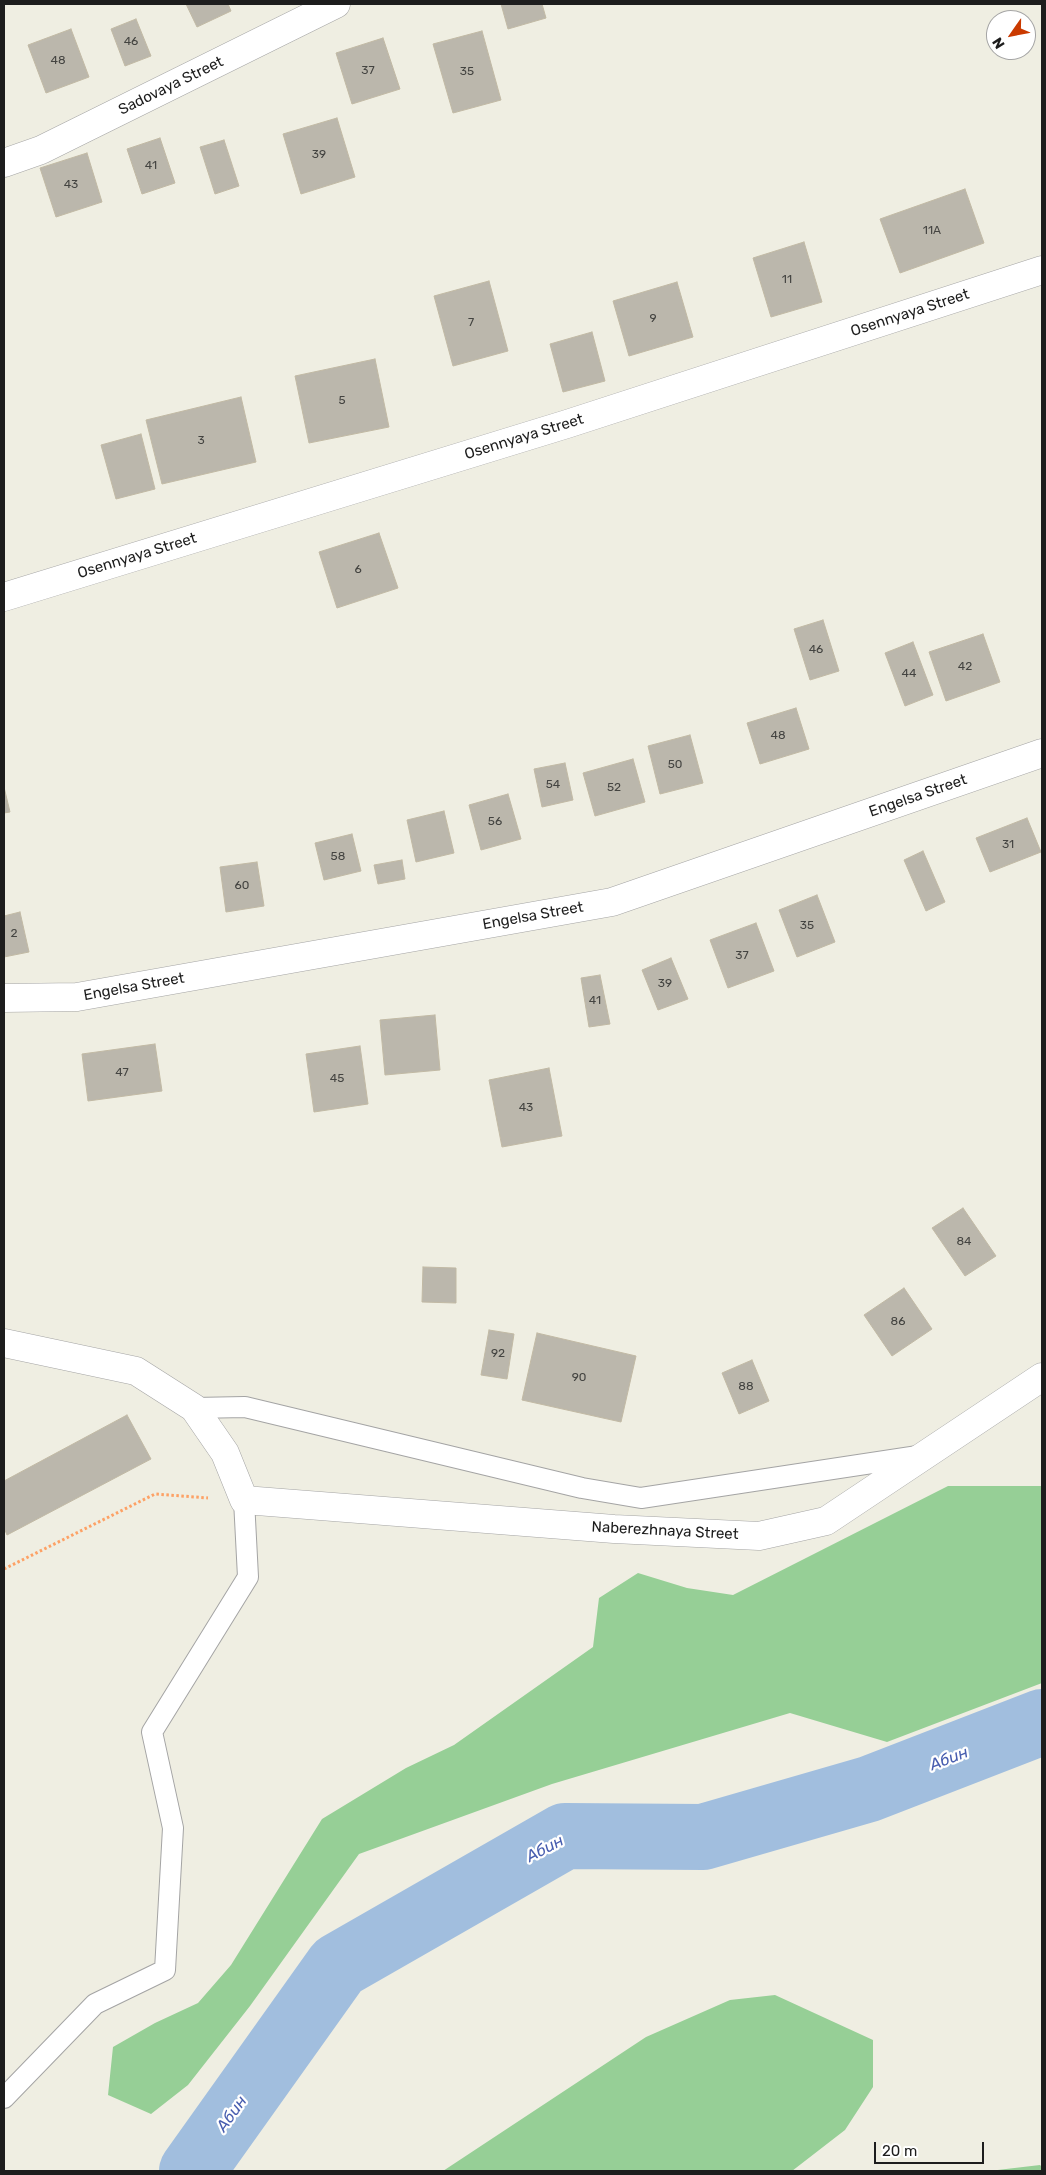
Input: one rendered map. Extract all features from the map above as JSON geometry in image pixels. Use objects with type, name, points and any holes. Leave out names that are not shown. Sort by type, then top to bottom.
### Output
[{"type":"street","name":"Sadovaya Street","points":[[4,163],[41,150],[336,4]]},
{"type":"street","name":"Osennyaya Street","points":[[4,597],[558,426],[1042,270]]},
{"type":"street","name":"Engelsa Street","points":[[4,998],[77,997],[612,902],[1042,753]]},
{"type":"street","points":[[4,1343],[136,1371],[194,1408],[225,1453],[244,1500]]},
{"type":"street","name":"Naberezhnaya Street","points":[[244,1500],[614,1529],[759,1536],[826,1521],[1042,1377]]},
{"type":"lane","points":[[194,1408],[245,1407],[582,1488],[641,1498],[925,1455]]},
{"type":"lane","points":[[4,2098],[95,2004],[165,1970],[173,1828],[152,1732],[248,1577],[244,1500]]},
{"type":"path","points":[[4,1569],[156,1494],[244,1500]]},
{"type":"green space","points":[[948,1486],[1042,1486],[1042,1683],[887,1742],[790,1713],[552,1784],[359,1854],[250,2006],[188,2085],[151,2114],[108,2095],[113,2047],[155,2023],[198,2003],[231,1965],[322,1819],[406,1768],[454,1745],[593,1647],[599,1598],[638,1573],[687,1588],[733,1595]]},
{"type":"green space","points":[[775,1995],[873,2040],[873,2087],[845,2130],[792,2171],[443,2171],[646,2037],[730,2000]]},
{"type":"green space","points":[[1040,2165],[1042,2171],[989,2171]]},
{"type":"building","points":[[186,4],[228,4],[231,11],[197,27]]},
{"type":"building","points":[[501,4],[542,4],[546,18],[508,29]]},
{"type":"building","points":[[136,19],[151,56],[125,66],[111,29]]},
{"type":"building","points":[[71,29],[89,77],[46,93],[28,45]]},
{"type":"building","points":[[482,31],[501,100],[453,113],[433,44]]},
{"type":"building","points":[[383,38],[400,89],[352,104],[336,53]]},
{"type":"building","points":[[337,118],[355,177],[301,194],[283,134]]},
{"type":"building","points":[[160,138],[175,183],[142,194],[127,149]]},
{"type":"building","points":[[224,140],[239,186],[215,194],[200,147]]},
{"type":"building","points":[[87,153],[102,202],[56,217],[40,168]]},
{"type":"building","points":[[965,189],[984,243],[900,273],[880,219]]},
{"type":"building","points":[[804,242],[822,302],[771,317],[753,258]]},
{"type":"building","points":[[489,281],[508,351],[453,366],[434,296]]},
{"type":"building","points":[[677,282],[693,337],[629,356],[613,301]]},
{"type":"building","points":[[592,332],[605,381],[563,392],[550,344]]},
{"type":"building","points":[[375,359],[389,427],[309,443],[295,376]]},
{"type":"building","points":[[241,397],[256,462],[162,484],[146,420]]},
{"type":"building","points":[[141,434],[155,489],[116,499],[101,445]]},
{"type":"building","points":[[379,533],[398,588],[337,608],[319,552]]},
{"type":"building","points":[[823,620],[839,671],[810,680],[794,629]]},
{"type":"building","points":[[983,634],[1000,682],[946,701],[929,652]]},
{"type":"building","points":[[913,642],[933,695],[905,706],[885,653]]},
{"type":"building","points":[[796,708],[809,749],[760,764],[747,723]]},
{"type":"building","points":[[690,735],[703,783],[660,794],[648,746]]},
{"type":"building","points":[[633,759],[645,802],[595,816],[583,773]]},
{"type":"building","points":[[565,763],[573,800],[542,807],[534,769]]},
{"type":"building","points":[[4,787],[10,812],[4,813]]},
{"type":"building","points":[[508,794],[521,839],[481,850],[469,805]]},
{"type":"building","points":[[444,811],[454,853],[416,862],[407,820]]},
{"type":"building","points":[[1027,818],[1041,852],[990,872],[976,838]]},
{"type":"building","points":[[352,834],[361,871],[324,880],[315,843]]},
{"type":"building","points":[[923,851],[945,902],[926,911],[904,860]]},
{"type":"building","points":[[402,860],[405,879],[378,884],[374,865]]},
{"type":"building","points":[[257,862],[264,906],[226,912],[220,867]]},
{"type":"building","points":[[817,895],[835,942],[797,957],[779,910]]},
{"type":"building","points":[[20,912],[29,952],[4,957],[4,916]]},
{"type":"building","points":[[756,923],[774,971],[728,988],[710,940]]},
{"type":"building","points":[[671,958],[688,999],[658,1010],[642,970]]},
{"type":"building","points":[[600,975],[610,1024],[589,1027],[581,978]]},
{"type":"building","points":[[435,1015],[440,1070],[385,1075],[380,1020]]},
{"type":"building","points":[[155,1044],[162,1091],[88,1101],[82,1054]]},
{"type":"building","points":[[360,1046],[368,1104],[314,1112],[306,1054]]},
{"type":"building","points":[[549,1068],[562,1136],[502,1147],[489,1080]]},
{"type":"building","points":[[963,1208],[996,1256],[965,1276],[932,1228]]},
{"type":"building","points":[[423,1267],[456,1268],[456,1303],[422,1302]]},
{"type":"building","points":[[904,1288],[932,1329],[892,1356],[864,1315]]},
{"type":"building","points":[[489,1330],[514,1334],[507,1379],[481,1375]]},
{"type":"building","points":[[537,1333],[636,1356],[621,1422],[522,1400]]},
{"type":"building","points":[[752,1360],[769,1401],[739,1414],[722,1373]]},
{"type":"building","points":[[127,1415],[151,1459],[7,1535],[4,1528],[4,1481]]},
{"type":"waterway","name":"Абин","points":[[192,2171],[338,1966],[565,1836],[703,1837],[869,1789],[1042,1722]]}]
